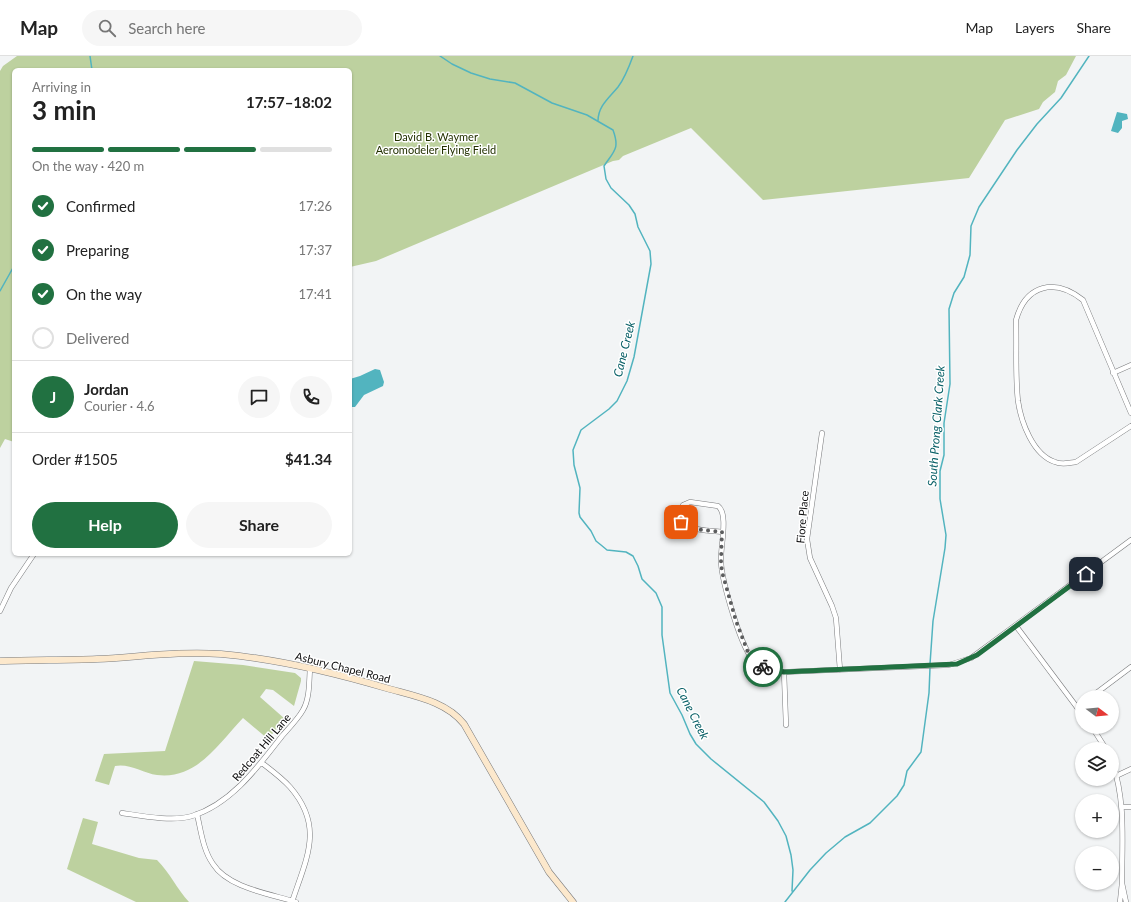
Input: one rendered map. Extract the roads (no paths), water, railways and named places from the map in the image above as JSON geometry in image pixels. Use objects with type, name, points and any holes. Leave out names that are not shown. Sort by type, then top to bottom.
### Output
[{"type":"main road","name":"Asbury Chapel Road","points":[[0,661],[96,659],[203,654],[249,658],[310,668],[346,676],[438,704],[454,713],[464,724],[550,872],[573,902]]},
{"type":"street","points":[[1131,413],[1083,300],[1072,291],[1058,287],[1045,287],[1031,294],[1024,301],[1016,320],[1018,401],[1026,428],[1038,449],[1047,458],[1056,463],[1067,464],[1076,462],[1131,426]]},
{"type":"street","points":[[1113,373],[1131,365]]},
{"type":"street","name":"Fiore Place","points":[[822,433],[807,539],[810,558],[836,618],[840,670]]},
{"type":"street","points":[[722,532],[684,525],[679,518],[683,505],[690,502],[718,506],[722,511],[723,515],[722,572],[736,621],[749,655],[760,666],[784,672],[957,664],[971,658],[1016,626],[1131,540]]},
{"type":"street","points":[[0,611],[11,588],[33,556]]},
{"type":"street","points":[[1016,626],[1075,705]]},
{"type":"street","points":[[1101,690],[1131,667]]},
{"type":"street","name":"Redcoat Hill Lane","points":[[122,814],[161,818],[190,817],[209,810],[234,792],[262,762],[304,710],[308,698],[310,668]]},
{"type":"street","points":[[784,672],[786,724]]},
{"type":"street","points":[[197,814],[206,850],[213,865],[225,877],[239,885],[294,902],[307,858],[311,838],[308,820],[300,801],[289,786],[262,762]]},
{"type":"street","points":[[1119,775],[1131,769]]},
{"type":"street","points":[[1118,786],[1122,807],[1122,883],[1120,902]]},
{"type":"street","points":[[1122,807],[1131,807]]},
{"type":"street","points":[[1122,883],[1126,902]]},
{"type":"water","points":[[1117,112],[1127,114],[1128,119],[1122,121],[1122,128],[1118,133],[1111,131]]},
{"type":"water","points":[[375,369],[380,370],[384,382],[383,386],[364,395],[355,407],[352,407],[352,378]]},
{"type":"waterway","points":[[90,56],[92,68]]},
{"type":"waterway","name":"Cane Creek","points":[[440,56],[452,64],[471,73],[490,79],[515,83],[552,103],[587,115],[613,130],[616,146],[615,150],[604,166],[606,179],[611,188],[629,205],[635,214],[638,227],[650,251],[651,264],[634,357],[627,381],[617,401],[609,409],[581,430],[573,450],[574,465],[580,488],[579,513],[580,517],[591,531],[596,541],[607,550],[626,552],[633,556],[642,579],[656,593],[662,607],[662,635],[670,693],[696,744],[711,759],[764,802],[778,821],[786,836],[791,855],[793,870],[792,891]]},
{"type":"waterway","points":[[598,121],[598,116],[602,107],[623,80],[633,56]]},
{"type":"waterway","name":"South Prong Clark Creek","points":[[930,664],[933,621],[946,535],[940,499],[940,471],[944,455],[944,423],[950,384],[949,309],[954,293],[964,277],[970,255],[971,226],[979,207],[1017,150],[1037,124],[1061,98],[1089,56]]},
{"type":"waterway","points":[[0,291],[12,270]]},
{"type":"waterway","name":"South Prong Clark Creek","points":[[785,902],[810,870],[826,853],[845,837],[870,823],[897,796],[904,785],[907,771],[921,752],[929,693],[930,668]]},
{"type":"park label","name":"David B. Waymer Aeromodeler Flying Field","points":[[436,142]]}]
